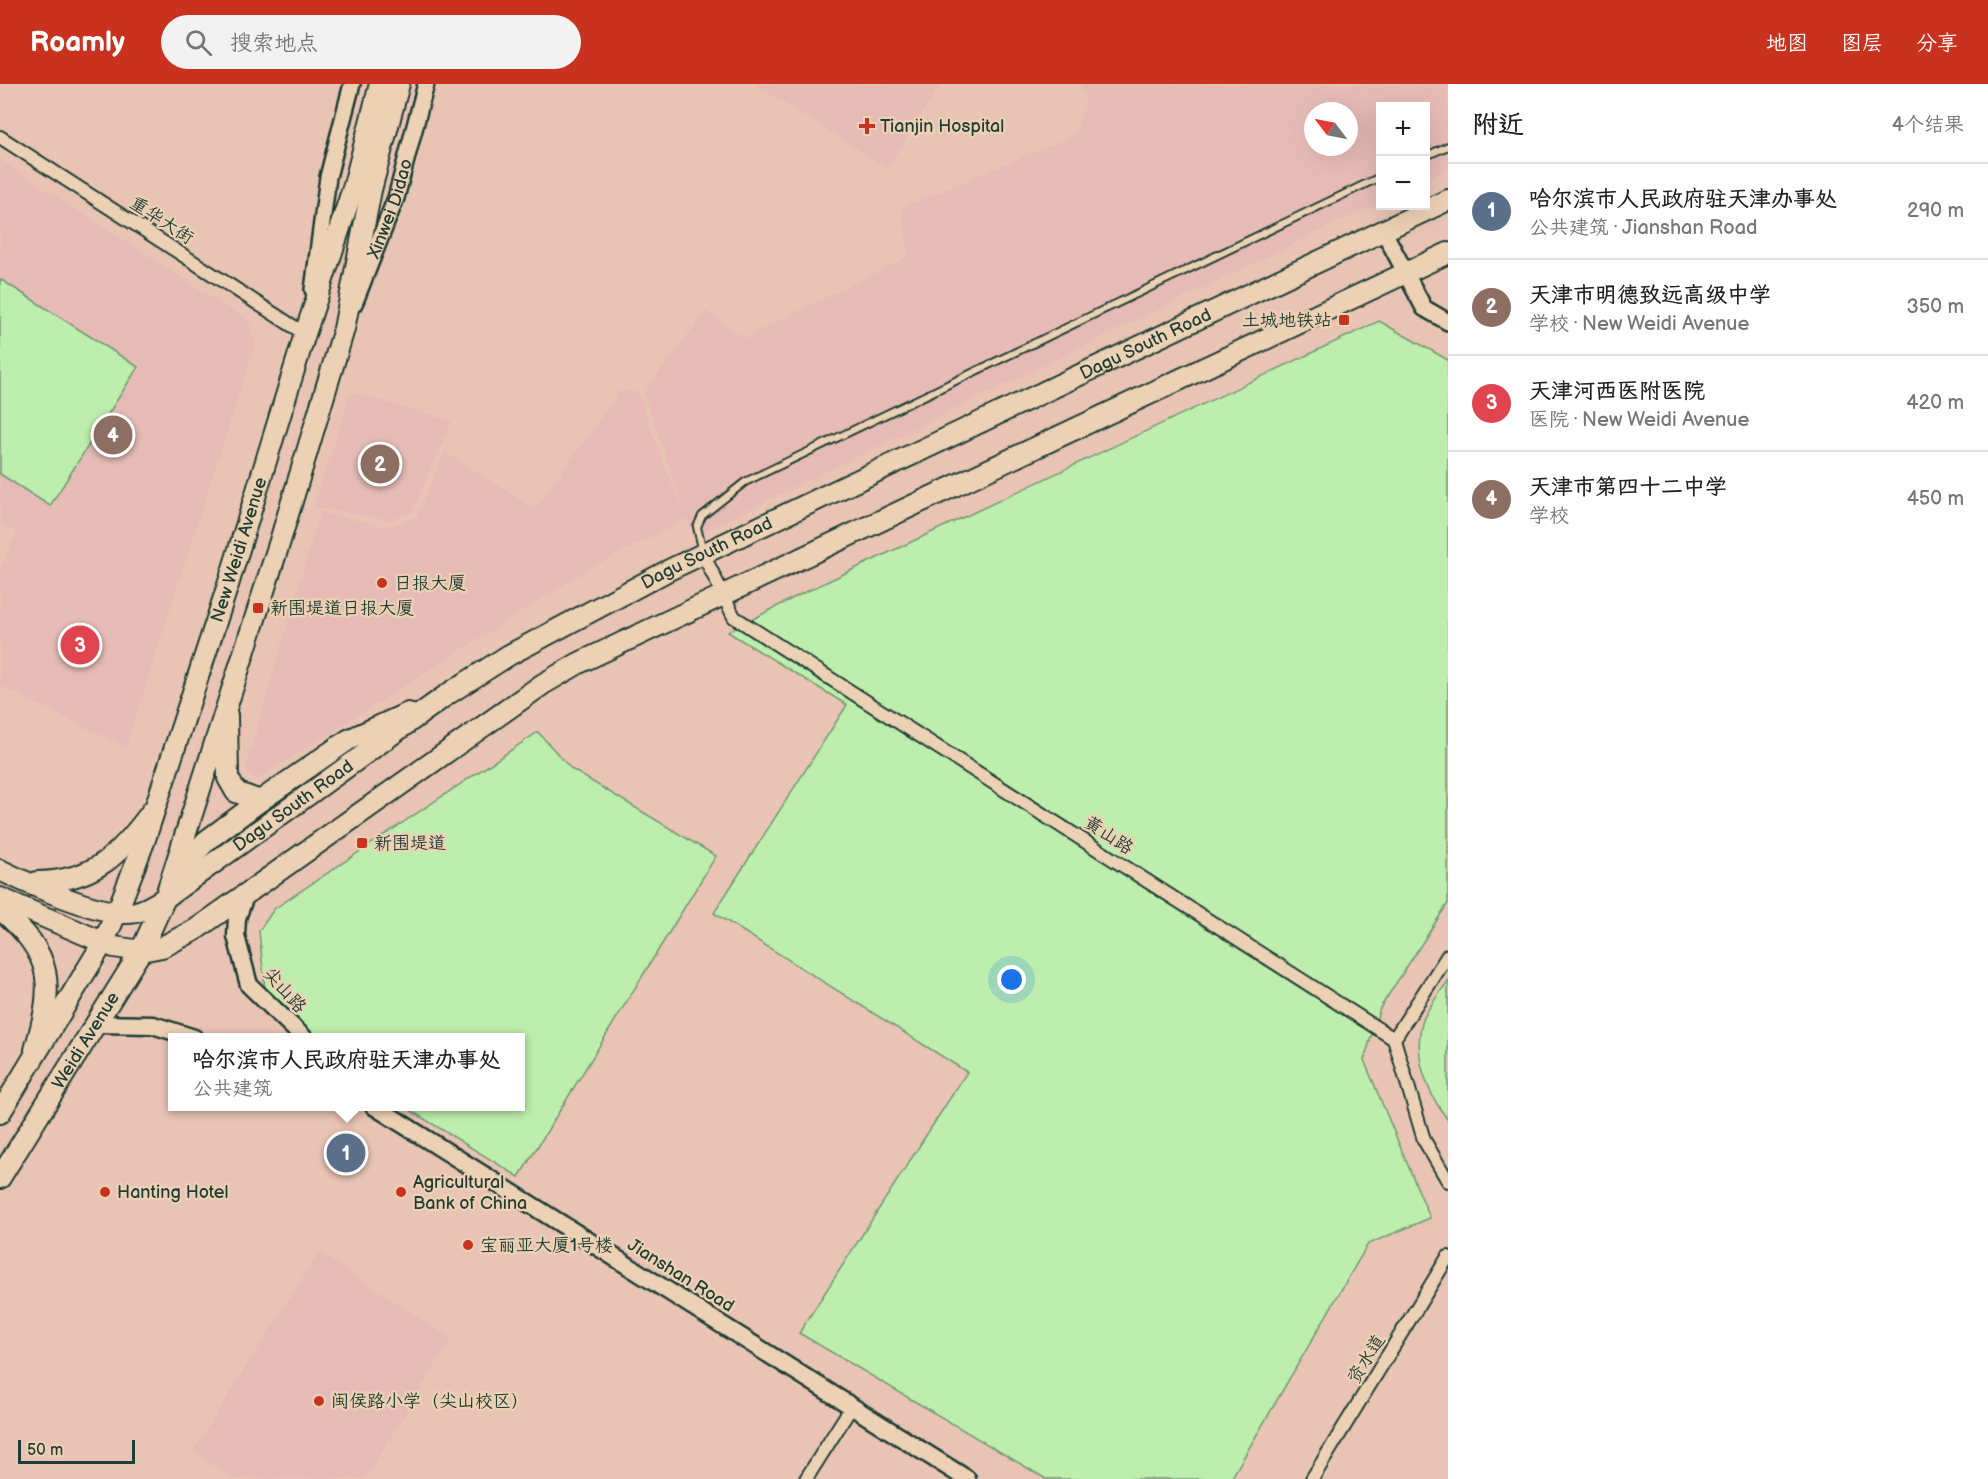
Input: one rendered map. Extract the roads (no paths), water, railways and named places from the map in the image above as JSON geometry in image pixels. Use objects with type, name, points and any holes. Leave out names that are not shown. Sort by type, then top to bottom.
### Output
[{"type":"main road","points":[[363,188],[380,84]]},
{"type":"main road","name":"Xinwei Didao","points":[[363,188],[399,84]]},
{"type":"main road","name":"New Weidi Avenue","points":[[117,912],[155,807],[228,585],[307,327],[363,188]]},
{"type":"main road","name":"New Weidi Avenue","points":[[165,898],[280,541],[344,329],[363,188]]},
{"type":"main road","name":"Dagu South Road","points":[[0,870],[26,882],[117,912],[143,910],[165,898],[448,694],[509,655],[582,615],[704,554],[1448,200]]},
{"type":"main road","points":[[0,898],[103,943],[141,951],[173,942],[244,896],[543,684],[612,646],[1448,253]]},
{"type":"main road","points":[[165,898],[188,861],[206,841],[260,801],[348,740],[448,694]]},
{"type":"main road","points":[[227,706],[228,778],[236,792],[260,801]]},
{"type":"main road","points":[[26,882],[65,880],[80,876],[105,863],[132,840],[155,807]]},
{"type":"main road","name":"尖山路","points":[[244,896],[237,918],[236,936],[249,985],[298,1033]]},
{"type":"main road","name":"Weidi Avenue","points":[[0,1178],[141,951],[165,898]]},
{"type":"main road","points":[[0,909],[31,939],[45,968],[48,995],[31,1063]]},
{"type":"main road","name":"Weidi Avenue","points":[[0,1113],[103,943],[117,912]]},
{"type":"main road","points":[[95,1024],[153,1026],[177,1033]]},
{"type":"main road","name":"Jianshan Road","points":[[380,1111],[967,1479]]},
{"type":"street","points":[[307,327],[328,177],[352,84]]},
{"type":"street","name":"Xinwei Didao","points":[[344,329],[396,198],[426,84]]},
{"type":"street","name":"重华大街","points":[[0,137],[307,327]]},
{"type":"street","points":[[1383,230],[1424,308],[1448,322]]},
{"type":"street","name":"黄山路","points":[[704,554],[721,594],[734,617],[1394,1039]]},
{"type":"street","points":[[1448,955],[1394,1039],[1424,1140],[1448,1181]]},
{"type":"street","name":"资水道","points":[[1312,1479],[1448,1257]]},
{"type":"street","points":[[806,1479],[852,1406]]},
{"type":"lane","points":[[1430,154],[1448,146]]},
{"type":"lane","points":[[704,554],[697,527],[702,516],[745,482],[1376,179]]},
{"type":"place","name":"Tianjin Hospital","points":[[867,126]]},
{"type":"place","name":"土城地铁站","points":[[1344,320]]},
{"type":"place","name":"天津市第四十二中学","points":[[113,435]]},
{"type":"place","name":"天津市明德致远高级中学","points":[[380,464]]},
{"type":"place","name":"日报大厦","points":[[382,583]]},
{"type":"place","name":"新围堤道日报大厦","points":[[258,608]]},
{"type":"place","name":"天津河西医附医院","points":[[80,645]]},
{"type":"place","name":"新围堤道","points":[[362,843]]},
{"type":"place","name":"哈尔滨市人民政府驻天津办事处","points":[[346,1153]]},
{"type":"place","name":"Hanting Hotel","points":[[105,1192]]},
{"type":"place","name":"Agricultural Bank of China","points":[[401,1192]]},
{"type":"place","name":"宝丽亚大厦1号楼","points":[[468,1245]]},
{"type":"place","name":"闽侯路小学（尖山校区）","points":[[319,1401]]}]
